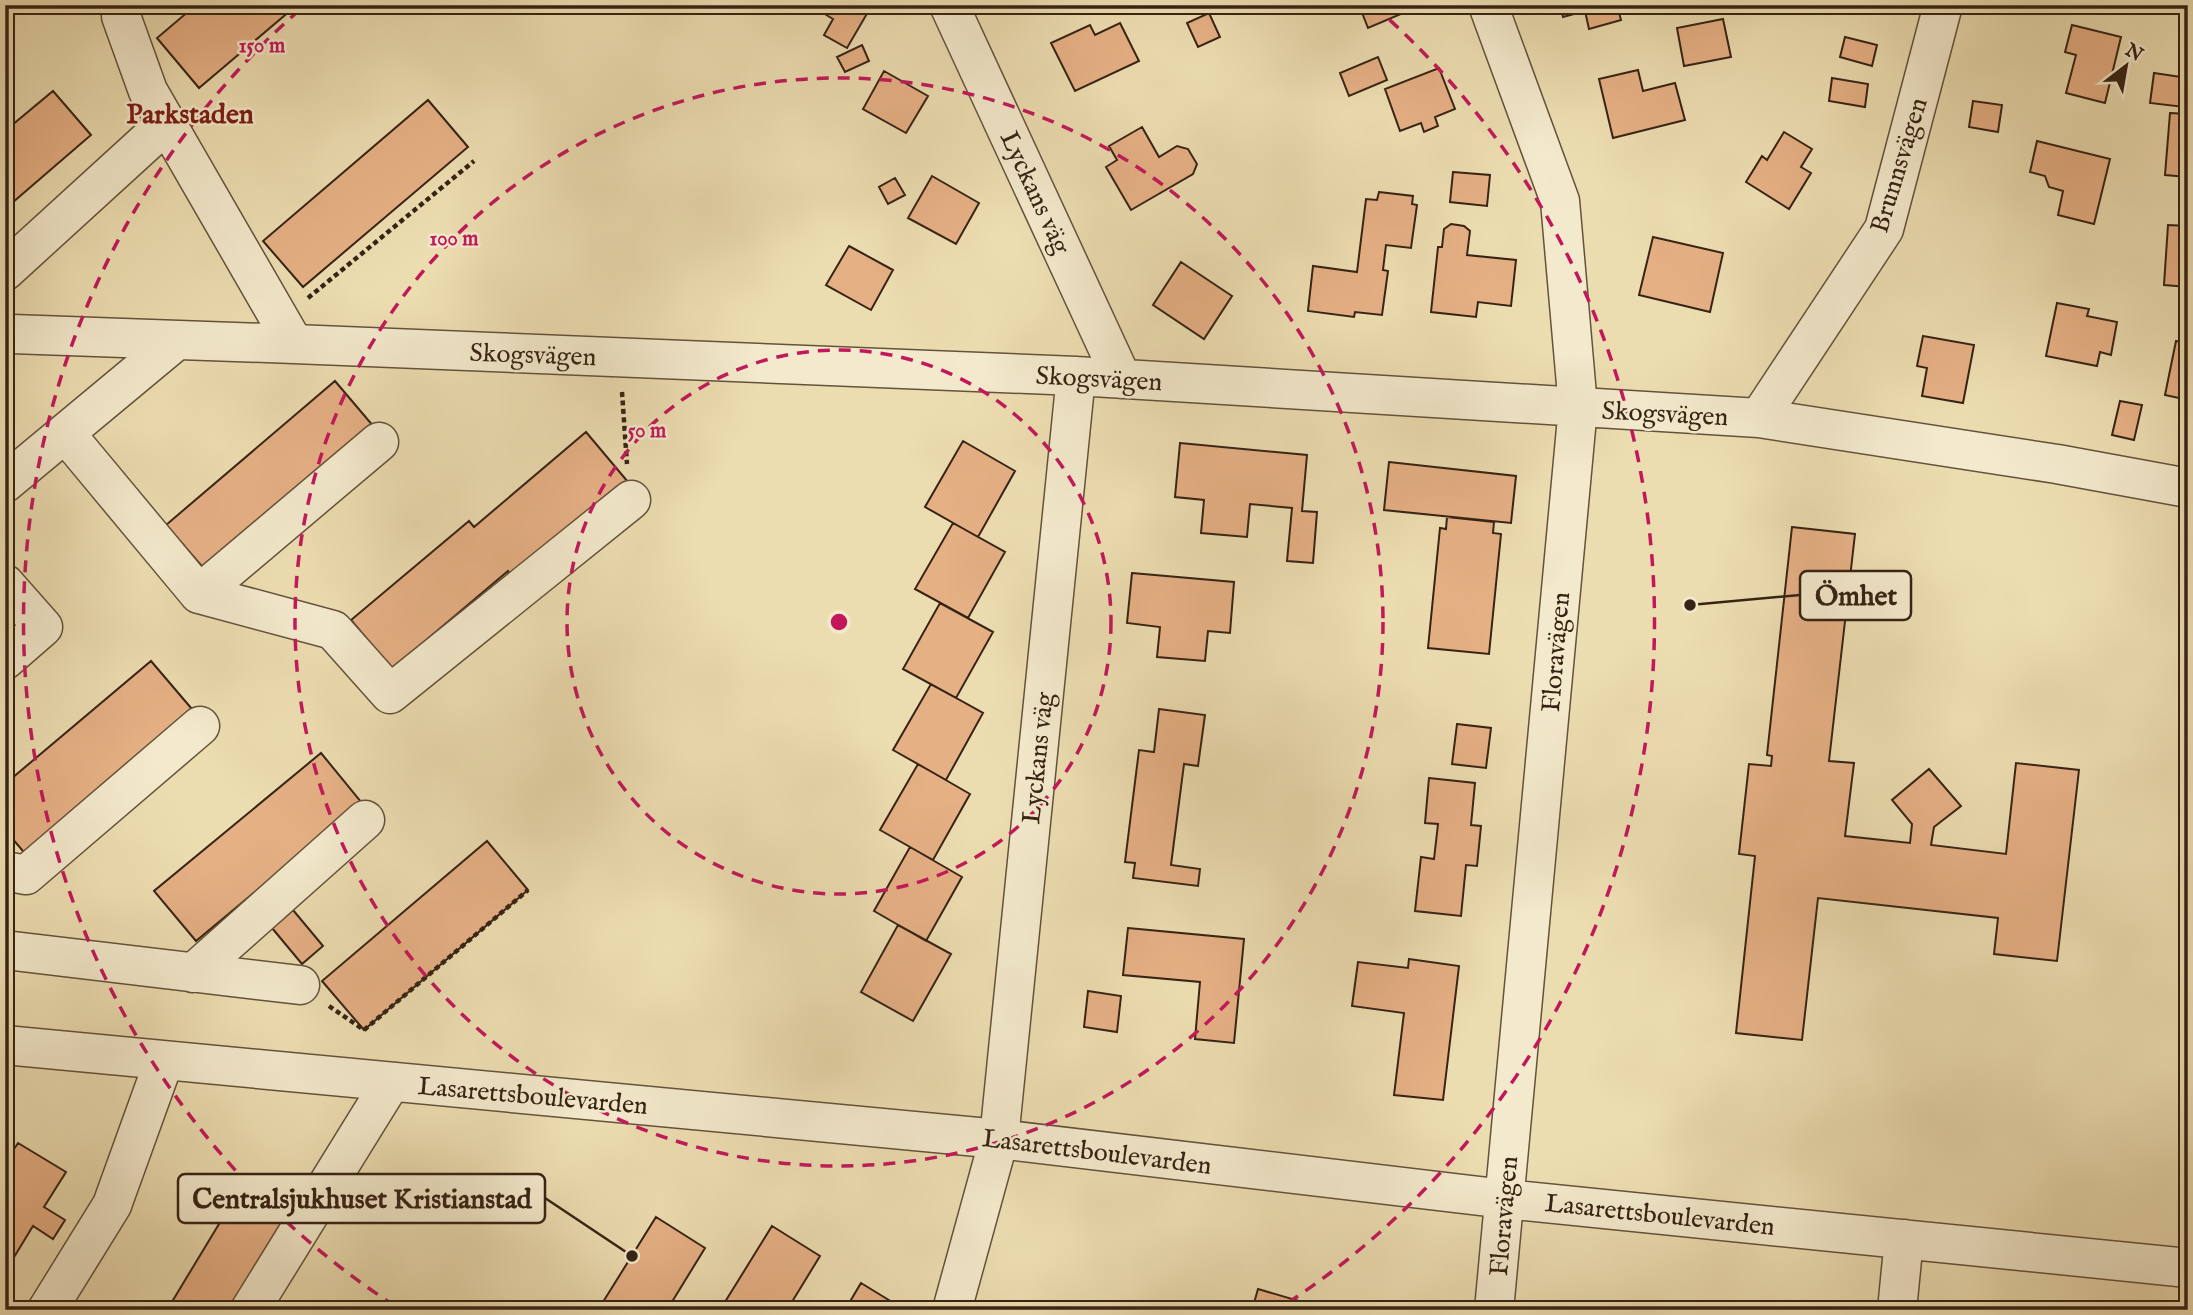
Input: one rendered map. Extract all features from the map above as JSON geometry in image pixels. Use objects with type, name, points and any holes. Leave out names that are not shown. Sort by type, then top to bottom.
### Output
[{"type":"street","name":"Lyckans väg","points":[[950,5],[1122,379]]},
{"type":"street","name":"Floravägen","points":[[1488,5],[1560,201],[1577,407],[1494,1310]]},
{"type":"street","name":"Brunnsvägen","points":[[1759,418],[1884,229],[1943,5]]},
{"type":"street","points":[[121,16],[148,91],[287,332]]},
{"type":"street","points":[[5,271],[166,124]]},
{"type":"street","name":"Skogsvägen","points":[[5,336],[12,334],[177,340],[287,332],[620,358],[1076,376],[1759,418],[2057,464],[2188,488]]},
{"type":"street","points":[[5,483],[177,340]]},
{"type":"street","name":"Lyckans väg","points":[[952,1310],[999,1139],[1076,376]]},
{"type":"street","points":[[65,433],[199,594],[333,630],[390,694],[631,500]]},
{"type":"street","points":[[199,594],[379,442]]},
{"type":"street","points":[[5,584],[43,627],[5,660]]},
{"type":"street","points":[[5,871],[26,874],[200,726]]},
{"type":"street","points":[[193,972],[365,820]]},
{"type":"street","points":[[5,950],[300,985]]},
{"type":"street","name":"Lasarettsboulevarden","points":[[5,1045],[999,1139],[1505,1199],[2188,1268]]},
{"type":"street","points":[[47,1310],[112,1205],[164,1061]]},
{"type":"street","points":[[250,1310],[390,1082]]},
{"type":"street","points":[[1897,1310],[1904,1239]]},
{"type":"path","points":[[287,332],[474,161]]},
{"type":"path","points":[[620,358],[624,437],[631,500]]},
{"type":"path","points":[[300,985],[364,1030],[528,890]]},
{"type":"building","points":[[196,5],[297,5],[199,88],[157,38]]},
{"type":"building","points":[[810,5],[872,5],[847,48],[824,35],[833,19]]},
{"type":"building","points":[[1359,5],[1406,5],[1408,11],[1368,28]]},
{"type":"building","points":[[1560,5],[1617,5],[1621,20],[1589,29],[1585,11],[1563,17]]},
{"type":"building","points":[[1209,13],[1220,37],[1198,47],[1187,23]]},
{"type":"building","points":[[1723,19],[1731,57],[1684,66],[1677,28]]},
{"type":"building","points":[[1120,23],[1139,61],[1075,91],[1051,43],[1090,25],[1095,35]]},
{"type":"building","points":[[2072,25],[2121,37],[2105,103],[2066,93],[2076,55],[2065,52]]},
{"type":"building","points":[[1845,37],[1877,45],[1872,66],[1840,57]]},
{"type":"building","points":[[862,45],[869,61],[845,72],[837,57]]},
{"type":"building","points":[[1378,57],[1387,80],[1349,96],[1340,73]]},
{"type":"building","points":[[1439,68],[1455,109],[1435,117],[1438,126],[1424,132],[1421,123],[1400,131],[1385,89]]},
{"type":"building","points":[[1638,70],[1643,91],[1675,83],[1685,120],[1613,138],[1599,79]]},
{"type":"building","points":[[884,71],[928,96],[906,133],[863,109]]},
{"type":"building","points":[[2154,73],[2188,78],[2184,107],[2150,103]]},
{"type":"building","points":[[1832,78],[1868,84],[1865,107],[1829,101]]},
{"type":"building","points":[[53,91],[91,135],[5,209],[5,131]]},
{"type":"building","points":[[428,100],[468,147],[303,287],[263,241]]},
{"type":"building","points":[[1973,101],[2002,105],[1998,132],[1969,127]]},
{"type":"building","points":[[2170,113],[2188,114],[2188,177],[2165,175]]},
{"type":"building","points":[[1142,127],[1159,157],[1177,146],[1188,149],[1197,164],[1193,174],[1131,210],[1106,167],[1117,160],[1109,146]]},
{"type":"building","points":[[1784,132],[1812,149],[1801,167],[1811,173],[1789,209],[1746,182],[1762,156],[1767,160]]},
{"type":"building","points":[[2037,141],[2110,159],[2094,224],[2058,215],[2063,191],[2049,187],[2045,176],[2030,172]]},
{"type":"building","points":[[1453,172],[1490,175],[1487,206],[1450,202]]},
{"type":"building","points":[[932,176],[979,203],[956,244],[908,218]]},
{"type":"building","points":[[895,178],[905,195],[888,204],[879,187]]},
{"type":"building","points":[[1379,192],[1413,196],[1412,204],[1417,205],[1411,248],[1386,245],[1383,270],[1388,271],[1382,315],[1355,312],[1354,317],[1308,311],[1313,266],[1357,272],[1366,199],[1377,200]]},
{"type":"building","points":[[1451,224],[1464,226],[1470,231],[1467,255],[1516,260],[1511,306],[1478,302],[1476,317],[1431,312],[1438,247],[1442,247],[1444,229]]},
{"type":"building","points":[[2168,225],[2188,226],[2188,287],[2164,285]]},
{"type":"building","points":[[1653,237],[1723,253],[1710,312],[1639,295]]},
{"type":"building","points":[[849,246],[893,270],[871,310],[826,285]]},
{"type":"building","points":[[1181,262],[1232,296],[1204,339],[1153,305]]},
{"type":"building","points":[[2057,303],[2089,309],[2087,316],[2117,322],[2111,355],[2100,352],[2097,366],[2046,356]]},
{"type":"building","points":[[1923,336],[1974,345],[1963,403],[1922,396],[1927,368],[1917,366]]},
{"type":"building","points":[[2176,341],[2188,343],[2188,400],[2165,395]]},
{"type":"building","points":[[335,381],[374,427],[206,571],[166,525]]},
{"type":"building","points":[[2120,401],[2142,405],[2134,440],[2112,435]]},
{"type":"building","points":[[586,432],[628,482],[514,579],[508,571],[392,669],[351,620],[469,521],[474,527]]},
{"type":"building","points":[[963,441],[1015,471],[978,537],[925,507]]},
{"type":"building","points":[[1180,443],[1307,455],[1302,511],[1317,512],[1313,563],[1287,561],[1292,508],[1250,504],[1247,537],[1201,533],[1204,500],[1175,497]]},
{"type":"building","points":[[1389,462],[1516,476],[1511,523],[1384,510]]},
{"type":"building","points":[[1447,517],[1494,522],[1493,533],[1501,534],[1489,654],[1428,648],[1440,528],[1446,529]]},
{"type":"building","points":[[953,523],[1005,552],[968,618],[915,589]]},
{"type":"building","points":[[1792,527],[1855,534],[1829,761],[1854,763],[1845,836],[1910,843],[1912,824],[1892,800],[1929,769],[1961,806],[1934,827],[1931,845],[2006,854],[2016,763],[2079,770],[2057,961],[1994,954],[1998,918],[1818,898],[1802,1040],[1736,1033],[1755,856],[1739,854],[1749,764],[1771,766],[1772,756],[1767,755]]},
{"type":"building","points":[[1132,573],[1234,582],[1230,633],[1208,631],[1205,661],[1157,657],[1160,627],[1127,623]]},
{"type":"building","points":[[940,603],[993,632],[956,698],[903,669]]},
{"type":"building","points":[[151,661],[197,715],[28,857],[5,830],[5,784]]},
{"type":"building","points":[[931,684],[983,713],[946,780],[893,750]]},
{"type":"building","points":[[1159,709],[1205,715],[1198,766],[1184,764],[1171,865],[1200,869],[1198,886],[1133,878],[1135,863],[1125,862],[1139,750],[1154,752]]},
{"type":"building","points":[[1457,724],[1491,728],[1486,768],[1452,764]]},
{"type":"building","points":[[321,753],[362,803],[196,941],[154,891]]},
{"type":"building","points":[[918,764],[970,794],[933,860],[880,830]]},
{"type":"building","points":[[1429,778],[1475,783],[1471,825],[1481,826],[1477,866],[1466,865],[1461,916],[1415,911],[1421,857],[1434,859],[1438,824],[1425,823]]},
{"type":"building","points":[[487,841],[528,890],[364,1030],[322,981]]},
{"type":"building","points":[[910,847],[962,877],[926,941],[874,911]]},
{"type":"building","points":[[293,910],[323,946],[302,964],[272,928]]},
{"type":"building","points":[[898,925],[951,954],[913,1021],[861,992]]},
{"type":"building","points":[[1128,928],[1244,939],[1234,1043],[1195,1039],[1200,982],[1123,975]]},
{"type":"building","points":[[1409,959],[1459,966],[1443,1100],[1394,1095],[1404,1013],[1352,1006],[1358,962],[1408,968]]},
{"type":"building","points":[[1088,991],[1121,996],[1117,1032],[1084,1027]]},
{"type":"building","points":[[18,1143],[66,1172],[44,1207],[65,1220],[53,1239],[33,1226],[5,1272],[5,1163]]},
{"type":"building","points":[[239,1191],[298,1227],[248,1310],[167,1310]]},
{"type":"building","points":[[656,1217],[705,1248],[667,1310],[598,1310]]},
{"type":"building","points":[[772,1226],[820,1256],[787,1310],[720,1310]]},
{"type":"building","points":[[861,1283],[905,1310],[845,1310]]},
{"type":"building","points":[[1258,1289],[1326,1309],[1326,1310],[1252,1310]]},
{"type":"place","name":"Ömhet","points":[[1690,605]]},
{"type":"place","name":"Centralsjukhuset Kristianstad","points":[[632,1256]]},
{"type":"district","name":"Parkstaden","points":[[190,113]]}]
